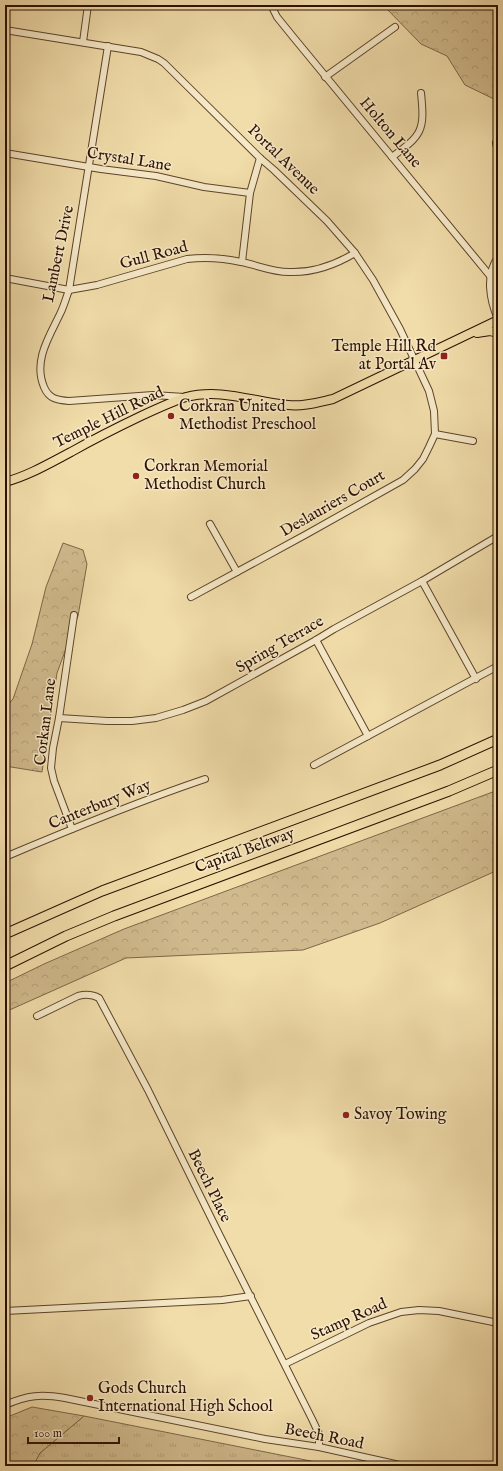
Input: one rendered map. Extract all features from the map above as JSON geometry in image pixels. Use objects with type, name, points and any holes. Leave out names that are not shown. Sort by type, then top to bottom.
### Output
[{"type":"highway","name":"Capital Beltway","points":[[5,934],[102,891],[440,765],[498,739]]},
{"type":"highway","name":"Capital Beltway","points":[[5,966],[66,936],[114,916],[443,794],[498,770]]},
{"type":"main road","name":"Temple Hill Road","points":[[5,482],[17,479],[130,422],[187,397],[206,394],[229,394],[290,405],[316,403],[340,396],[498,320]]},
{"type":"main road","points":[[463,338],[481,332],[490,331],[498,333]]},
{"type":"street","points":[[83,42],[88,5]]},
{"type":"street","name":"Holton Lane","points":[[271,5],[277,17],[490,277]]},
{"type":"street","points":[[325,76],[395,27]]},
{"type":"street","name":"Portal Avenue","points":[[5,30],[141,52],[164,63],[260,158],[301,195],[355,253],[373,280],[400,329],[429,391],[432,401],[435,434]]},
{"type":"street","name":"Lambert Drive","points":[[108,46],[69,290],[47,340],[40,365],[40,375],[50,397],[57,400],[69,401],[153,395],[187,397]]},
{"type":"street","points":[[392,157],[416,138],[420,129],[422,116],[421,94]]},
{"type":"street","points":[[496,143],[498,152]]},
{"type":"street","name":"Crystal Lane","points":[[5,153],[156,176],[204,186],[250,193]]},
{"type":"street","points":[[242,262],[250,193],[260,158]]},
{"type":"street","name":"Gull Road","points":[[5,278],[69,290],[97,285],[187,259],[200,257],[219,258],[242,262],[275,271],[296,272],[323,268],[343,260],[355,253]]},
{"type":"street","points":[[498,257],[490,277],[491,300],[498,320]]},
{"type":"street","points":[[435,434],[473,441]]},
{"type":"street","name":"Deslauriers Court","points":[[191,597],[403,480],[423,459],[435,434]]},
{"type":"street","points":[[210,524],[237,572]]},
{"type":"street","name":"Spring Terrace","points":[[59,718],[132,721],[156,718],[206,702],[422,581],[498,536]]},
{"type":"street","points":[[422,581],[476,679]]},
{"type":"street","name":"Corkan Lane","points":[[72,829],[54,781],[51,768],[74,616]]},
{"type":"street","points":[[316,640],[368,736]]},
{"type":"street","points":[[314,765],[498,666]]},
{"type":"street","name":"Canterbury Way","points":[[5,858],[72,829],[205,779]]},
{"type":"street","name":"Beech Place","points":[[37,1016],[84,994],[93,995],[99,998],[148,1090],[317,1429],[319,1447]]},
{"type":"street","points":[[5,1310],[222,1300],[250,1296]]},
{"type":"street","name":"Stamp Road","points":[[285,1364],[362,1327],[401,1312],[419,1310],[439,1311],[498,1323]]},
{"type":"street","name":"Beech Road","points":[[5,1405],[20,1399],[37,1395],[51,1396],[264,1439],[319,1447],[404,1466]]},
{"type":"green space","points":[[383,5],[498,5],[498,103],[494,99],[465,85],[447,56],[421,44]]},
{"type":"green space","points":[[63,543],[83,550],[87,564],[78,616],[57,673],[42,772],[5,766],[5,708],[13,699],[32,644],[46,587]]},
{"type":"green space","points":[[498,790],[498,870],[380,923],[303,950],[126,958],[5,1012],[5,983],[44,964],[124,929]]},
{"type":"green space","points":[[32,1407],[84,1416],[40,1453],[33,1466],[5,1466],[5,1418]]},
{"type":"green space","points":[[84,1416],[336,1466],[33,1466],[40,1453]]},
{"type":"place","name":"Temple Hill Rd at Portal Av","points":[[444,356]]},
{"type":"place","name":"Corkran United Methodist Preschool","points":[[171,416]]},
{"type":"place","name":"Corkran Memorial Methodist Church","points":[[136,476]]},
{"type":"place","name":"Savoy Towing","points":[[346,1115]]},
{"type":"place","name":"Gods Church International High School","points":[[90,1398]]}]
